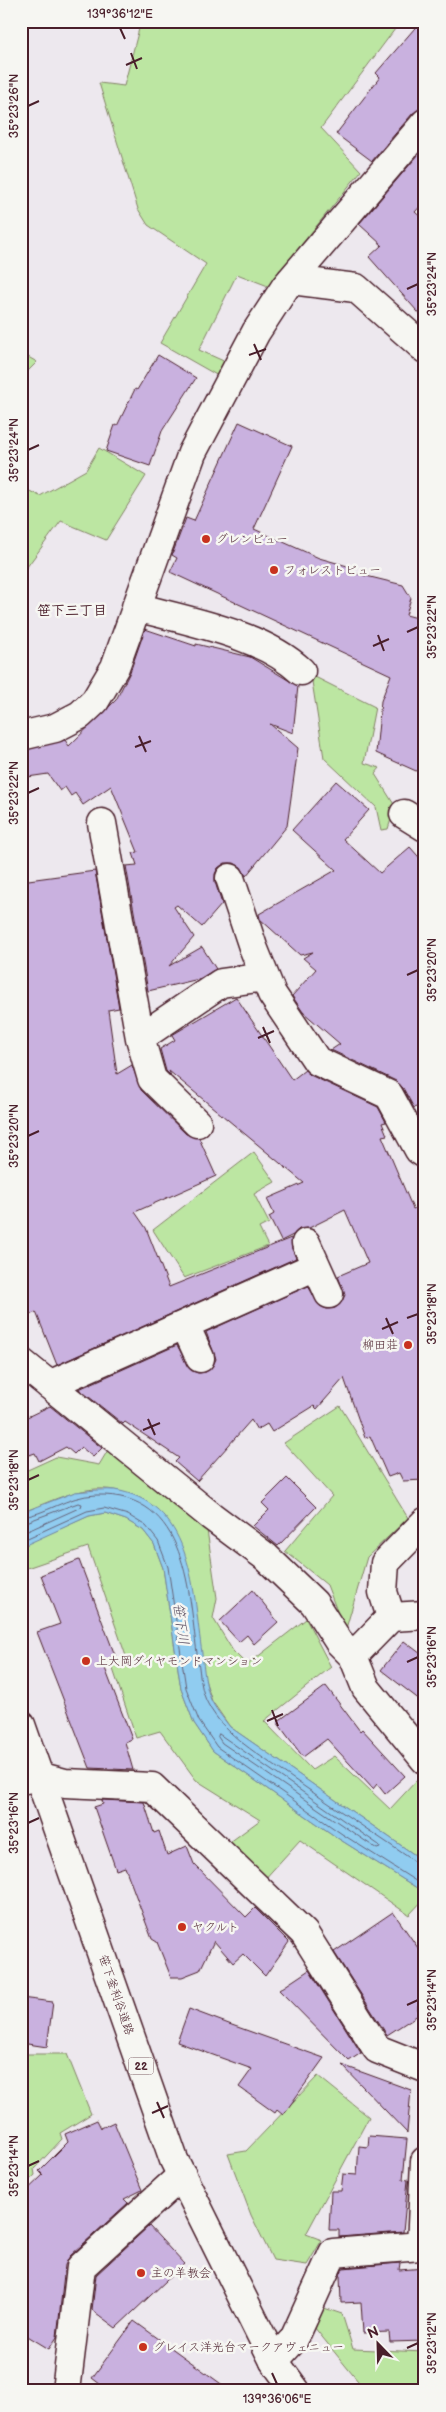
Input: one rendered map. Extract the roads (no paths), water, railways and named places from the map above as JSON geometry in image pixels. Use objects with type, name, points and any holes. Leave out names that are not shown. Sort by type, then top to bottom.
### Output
[{"type":"street","points":[[21,736],[55,728],[80,715],[95,701],[115,667],[192,453],[256,332],[291,280],[425,123]]},
{"type":"street","points":[[291,280],[356,288],[425,349]]},
{"type":"street","points":[[136,607],[227,631],[288,659],[301,671]]},
{"type":"street","points":[[102,824],[140,1038],[152,1079],[197,1124]]},
{"type":"street","points":[[230,878],[272,994],[317,1061],[389,1095],[416,1123],[419,1150],[425,1154]]},
{"type":"street","points":[[140,1038],[222,983],[265,977]]},
{"type":"street","points":[[49,1384],[185,1325],[311,1255],[329,1294]]},
{"type":"street","points":[[185,1325],[200,1358]]},
{"type":"street","points":[[21,1362],[211,1516],[266,1557],[314,1603],[338,1642],[352,1656],[366,1688],[425,1760]]},
{"type":"street","points":[[392,1617],[383,1592],[385,1563],[425,1522]]},
{"type":"street","points":[[352,1656],[392,1617],[425,1615]]},
{"type":"street","name":"笹下釜利谷道路","points":[[21,1725],[30,1778],[182,2175],[274,2360],[296,2391]]},
{"type":"street","points":[[30,1778],[65,1783],[152,1787],[304,1934],[377,2049],[425,2068]]},
{"type":"street","points":[[274,2360],[294,2339],[332,2253],[422,2246],[425,2161]]},
{"type":"street","points":[[66,2391],[81,2267],[182,2175]]},
{"type":"water","name":"笹下川","points":[[117,1490],[144,1500],[163,1515],[176,1533],[192,1580],[208,1691],[214,1705],[230,1727],[425,1862],[425,1893],[339,1839],[213,1751],[194,1723],[181,1689],[163,1568],[154,1544],[143,1530],[126,1520],[105,1513],[89,1516],[21,1547],[21,1513],[75,1492]]},
{"type":"place","name":"グレンビュー","points":[[206,539]]},
{"type":"place","name":"フォレストビュー","points":[[274,570]]},
{"type":"place","name":"柳田荘","points":[[408,1345]]},
{"type":"place","name":"上大岡ダイヤモンドマンション","points":[[86,1661]]},
{"type":"place","name":"ヤクルト","points":[[182,1927]]},
{"type":"place","name":"主の羊教会","points":[[141,2273]]},
{"type":"place","name":"グレイス洋光台マークアヴェニュー","points":[[143,2347]]},
{"type":"district","name":"笹下三丁目","points":[[72,610]]}]
